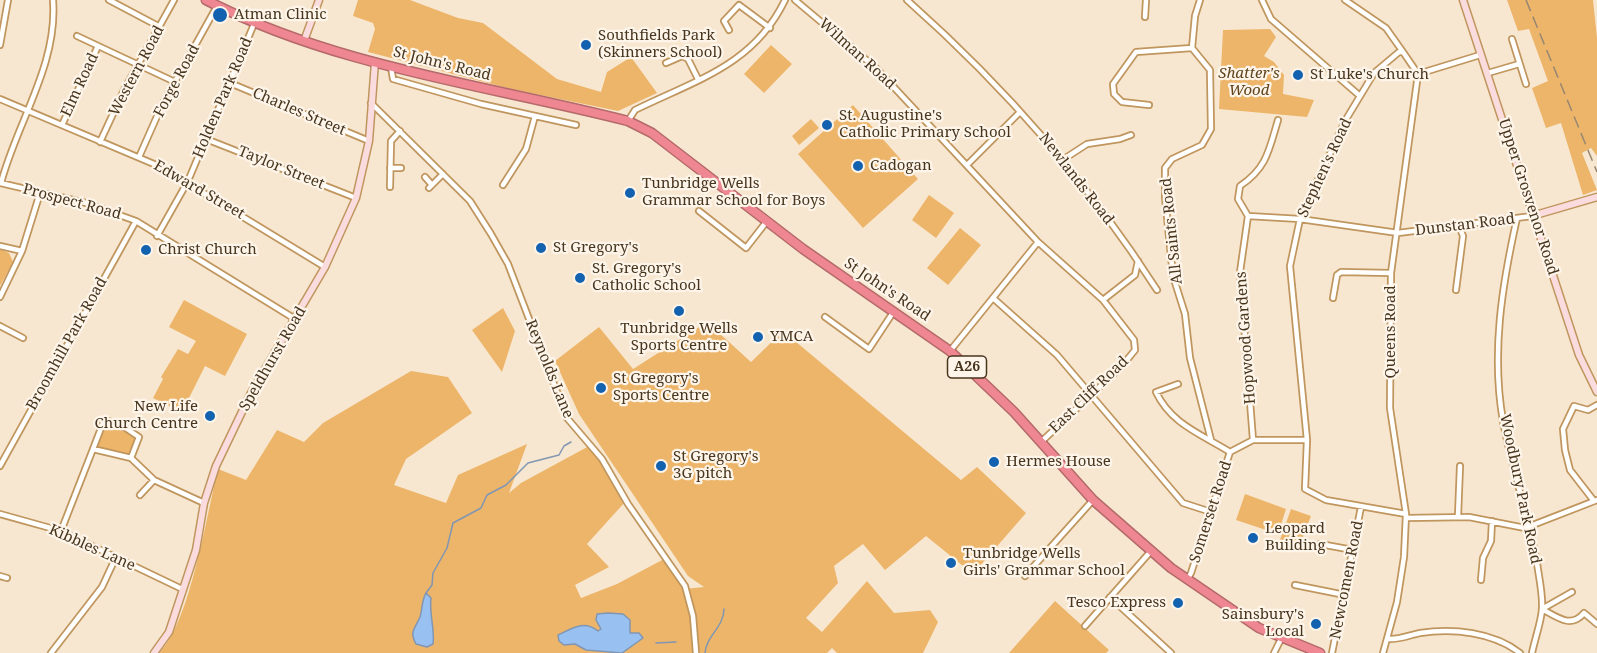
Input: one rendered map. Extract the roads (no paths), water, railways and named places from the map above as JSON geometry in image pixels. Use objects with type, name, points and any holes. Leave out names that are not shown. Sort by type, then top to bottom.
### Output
[{"type":"highway","name":"A26","points":[[206,0],[255,24],[375,62]]},
{"type":"highway","name":"St John's Road","points":[[375,62],[628,121],[662,140],[767,221],[950,351],[996,393],[1093,500],[1187,580],[1246,620],[1281,639],[1320,653]]},
{"type":"street","points":[[0,45],[8,0]]},
{"type":"street","points":[[1,183],[8,158],[42,77],[54,15],[53,0]]},
{"type":"street","points":[[109,0],[160,27]]},
{"type":"street","name":"Western Road","points":[[100,142],[124,90],[174,0]]},
{"type":"street","points":[[304,41],[319,0]]},
{"type":"street","points":[[628,121],[635,110],[731,63],[759,42],[770,28],[784,2],[776,0]]},
{"type":"street","name":"Wilman Road","points":[[795,0],[876,68],[1038,242]]},
{"type":"street","name":"Newlands Road","points":[[907,0],[952,41],[1064,159],[1157,290]]},
{"type":"street","points":[[1145,17],[1146,0]]},
{"type":"street","points":[[1149,105],[1122,102],[1113,89],[1113,84],[1136,52],[1192,48],[1195,16],[1200,0]]},
{"type":"street","points":[[1262,0],[1270,19],[1360,96]]},
{"type":"street","points":[[1345,0],[1386,28],[1418,74],[1480,55]]},
{"type":"street","name":"Upper Grosvenor Road","points":[[1464,0],[1532,216],[1585,370],[1597,392]]},
{"type":"street","points":[[729,30],[724,21],[739,5],[770,28]]},
{"type":"street","name":"Forge Road","points":[[139,157],[175,82],[217,6]]},
{"type":"street","name":"Holden Park Road","points":[[158,236],[188,181],[255,24]]},
{"type":"street","points":[[77,36],[175,82]]},
{"type":"street","points":[[1506,48],[1513,42],[1526,84]]},
{"type":"street","name":"Elm Road","points":[[62,125],[98,46]]},
{"type":"street","name":"All Saints Road","points":[[1192,48],[1210,70],[1211,129],[1202,145],[1172,159],[1165,168],[1165,197],[1173,276],[1185,314],[1190,358],[1211,440]]},
{"type":"street","name":"Stephen's Road","points":[[1361,507],[1326,500],[1305,489],[1307,440],[1290,266],[1300,219],[1333,146],[1374,74],[1394,55],[1403,52]]},
{"type":"street","points":[[666,63],[677,57],[688,59],[698,79]]},
{"type":"street","name":"Speldhurst Road","points":[[154,653],[169,632],[196,550],[204,503],[216,466],[251,393],[325,267],[356,198],[369,141],[375,62]]},
{"type":"street","points":[[1488,74],[1519,64]]},
{"type":"street","points":[[392,65],[390,73],[393,80],[507,110],[576,125]]},
{"type":"street","name":"Queens Road","points":[[1383,653],[1388,639],[1404,557],[1406,516],[1390,408],[1391,273],[1418,74]]},
{"type":"street","name":"Charles Street","points":[[230,83],[369,141]]},
{"type":"street","points":[[507,110],[510,95]]},
{"type":"street","name":"Edward Street","points":[[0,99],[139,157],[188,181],[325,267]]},
{"type":"street","name":"Reynolds Lane","points":[[371,103],[470,201],[508,264],[567,418],[602,459],[628,504],[685,586],[693,616],[696,653]]},
{"type":"street","points":[[967,165],[1020,112]]},
{"type":"street","points":[[503,186],[526,149],[535,116]]},
{"type":"street","points":[[1278,120],[1264,164],[1254,177],[1240,186],[1238,199],[1248,216],[1300,219]]},
{"type":"street","points":[[390,187],[391,141],[400,131]]},
{"type":"street","points":[[1064,159],[1087,144],[1131,135]]},
{"type":"street","name":"Taylor Street","points":[[206,139],[356,198]]},
{"type":"street","points":[[390,168],[401,168]]},
{"type":"street","points":[[425,177],[431,186],[443,174]]},
{"type":"street","name":"Prospect Road","points":[[1,183],[86,203],[136,221],[295,320]]},
{"type":"street","points":[[0,297],[22,251],[40,193]]},
{"type":"street","points":[[1532,216],[1597,197]]},
{"type":"street","points":[[699,212],[746,248],[767,221]]},
{"type":"street","name":"Hopwood Gardens","points":[[1248,216],[1240,272],[1253,440]]},
{"type":"street","name":"Dunstan Road","points":[[1300,219],[1398,233],[1532,216]]},
{"type":"street","name":"Woodbury Park Road","points":[[1517,218],[1500,315],[1498,370],[1503,422],[1530,527],[1542,609],[1532,653]]},
{"type":"street","name":"Broomhill Park Road","points":[[0,466],[136,221]]},
{"type":"street","points":[[1456,290],[1463,236],[1458,226]]},
{"type":"street","points":[[950,351],[1038,242]]},
{"type":"street","name":"East Cliff Road","points":[[1038,242],[1103,300],[1134,340],[1135,350],[1122,366],[1041,442]]},
{"type":"street","points":[[0,246],[22,251]]},
{"type":"street","points":[[1103,300],[1135,275],[1138,261]]},
{"type":"street","points":[[1333,297],[1334,284],[1341,272],[1391,273]]},
{"type":"street","points":[[993,298],[1057,355],[1183,503],[1211,512]]},
{"type":"street","points":[[825,317],[869,349],[894,311]]},
{"type":"street","points":[[0,326],[23,338]]},
{"type":"street","points":[[1178,384],[1156,392],[1164,408],[1178,422],[1230,452]]},
{"type":"street","points":[[1361,507],[1406,516],[1458,516],[1530,527],[1596,500],[1570,470],[1563,429],[1574,406],[1588,410],[1597,405]]},
{"type":"street","points":[[61,531],[103,423],[108,421],[121,425],[139,437],[130,458]]},
{"type":"street","name":"Somerset Road","points":[[1187,580],[1230,452],[1253,440],[1307,440]]},
{"type":"street","points":[[93,449],[130,458],[154,480],[204,503]]},
{"type":"street","points":[[1458,516],[1460,466]]},
{"type":"street","points":[[140,495],[154,480]]},
{"type":"street","points":[[1025,576],[1093,500]]},
{"type":"street","name":"Newcomen Road","points":[[1332,653],[1361,507]]},
{"type":"street","name":"Kibbles Lane","points":[[0,514],[61,531],[182,590]]},
{"type":"street","points":[[1481,580],[1483,558],[1491,542],[1492,520]]},
{"type":"street","points":[[1320,544],[1353,550]]},
{"type":"street","points":[[1085,626],[1151,551]]},
{"type":"street","points":[[51,653],[102,587],[116,557]]},
{"type":"street","points":[[0,576],[7,578]]},
{"type":"street","points":[[1295,585],[1345,595]]},
{"type":"street","points":[[1542,609],[1572,592]]},
{"type":"street","points":[[1110,597],[1171,653]]},
{"type":"street","points":[[1542,609],[1571,623],[1584,614],[1597,624]]},
{"type":"street","points":[[1388,639],[1429,632],[1461,632],[1501,642],[1520,653]]},
{"type":"street","points":[[1274,653],[1281,639]]},
{"type":"street","points":[[1162,653],[1166,648]]},
{"type":"water","points":[[426,593],[431,598],[433,638],[433,644],[427,647],[416,644],[413,633]]},
{"type":"water","points":[[597,614],[623,614],[630,620],[630,633],[639,633],[643,638],[622,653],[586,650],[575,644],[564,645],[559,641],[558,635],[578,626],[588,626],[598,631],[601,629],[596,620]]},
{"type":"waterway","points":[[426,593],[432,585],[433,573],[447,548],[453,523],[481,508],[487,495],[506,485],[528,463],[559,455],[564,446],[571,442]]},
{"type":"waterway","points":[[705,653],[708,641],[721,621],[724,609]]},
{"type":"waterway","points":[[656,643],[676,642]]},
{"type":"railway","points":[[1526,0],[1597,172]]},
{"type":"place","name":"Atman Clinic","points":[[220,15]]},
{"type":"place","name":"Southfields Park (Skinners School)","points":[[586,45]]},
{"type":"place","name":"St Luke's Church","points":[[1298,75]]},
{"type":"place","name":"St. Augustine's Catholic Primary School","points":[[827,125]]},
{"type":"place","name":"Cadogan","points":[[858,166]]},
{"type":"place","name":"Tunbridge Wells Grammar School for Boys","points":[[630,193]]},
{"type":"place","name":"St Gregory's","points":[[541,248]]},
{"type":"place","name":"Christ Church","points":[[146,250]]},
{"type":"place","name":"St. Gregory's Catholic School","points":[[580,278]]},
{"type":"place","name":"Tunbridge Wells Sports Centre","points":[[679,311]]},
{"type":"place","name":"YMCA","points":[[758,337]]},
{"type":"place","name":"St Gregory's Sports Centre","points":[[601,388]]},
{"type":"place","name":"New Life Church Centre","points":[[210,416]]},
{"type":"place","name":"Hermes House","points":[[994,462]]},
{"type":"place","name":"St Gregory's 3G pitch","points":[[661,466]]},
{"type":"place","name":"Leopard Building","points":[[1253,538]]},
{"type":"place","name":"Tunbridge Wells Girls' Grammar School","points":[[951,563]]},
{"type":"place","name":"Tesco Express","points":[[1178,603]]},
{"type":"place","name":"Sainsbury's Local","points":[[1316,624]]},
{"type":"park label","name":"Shatter's Wood","points":[[1249,82]]}]
